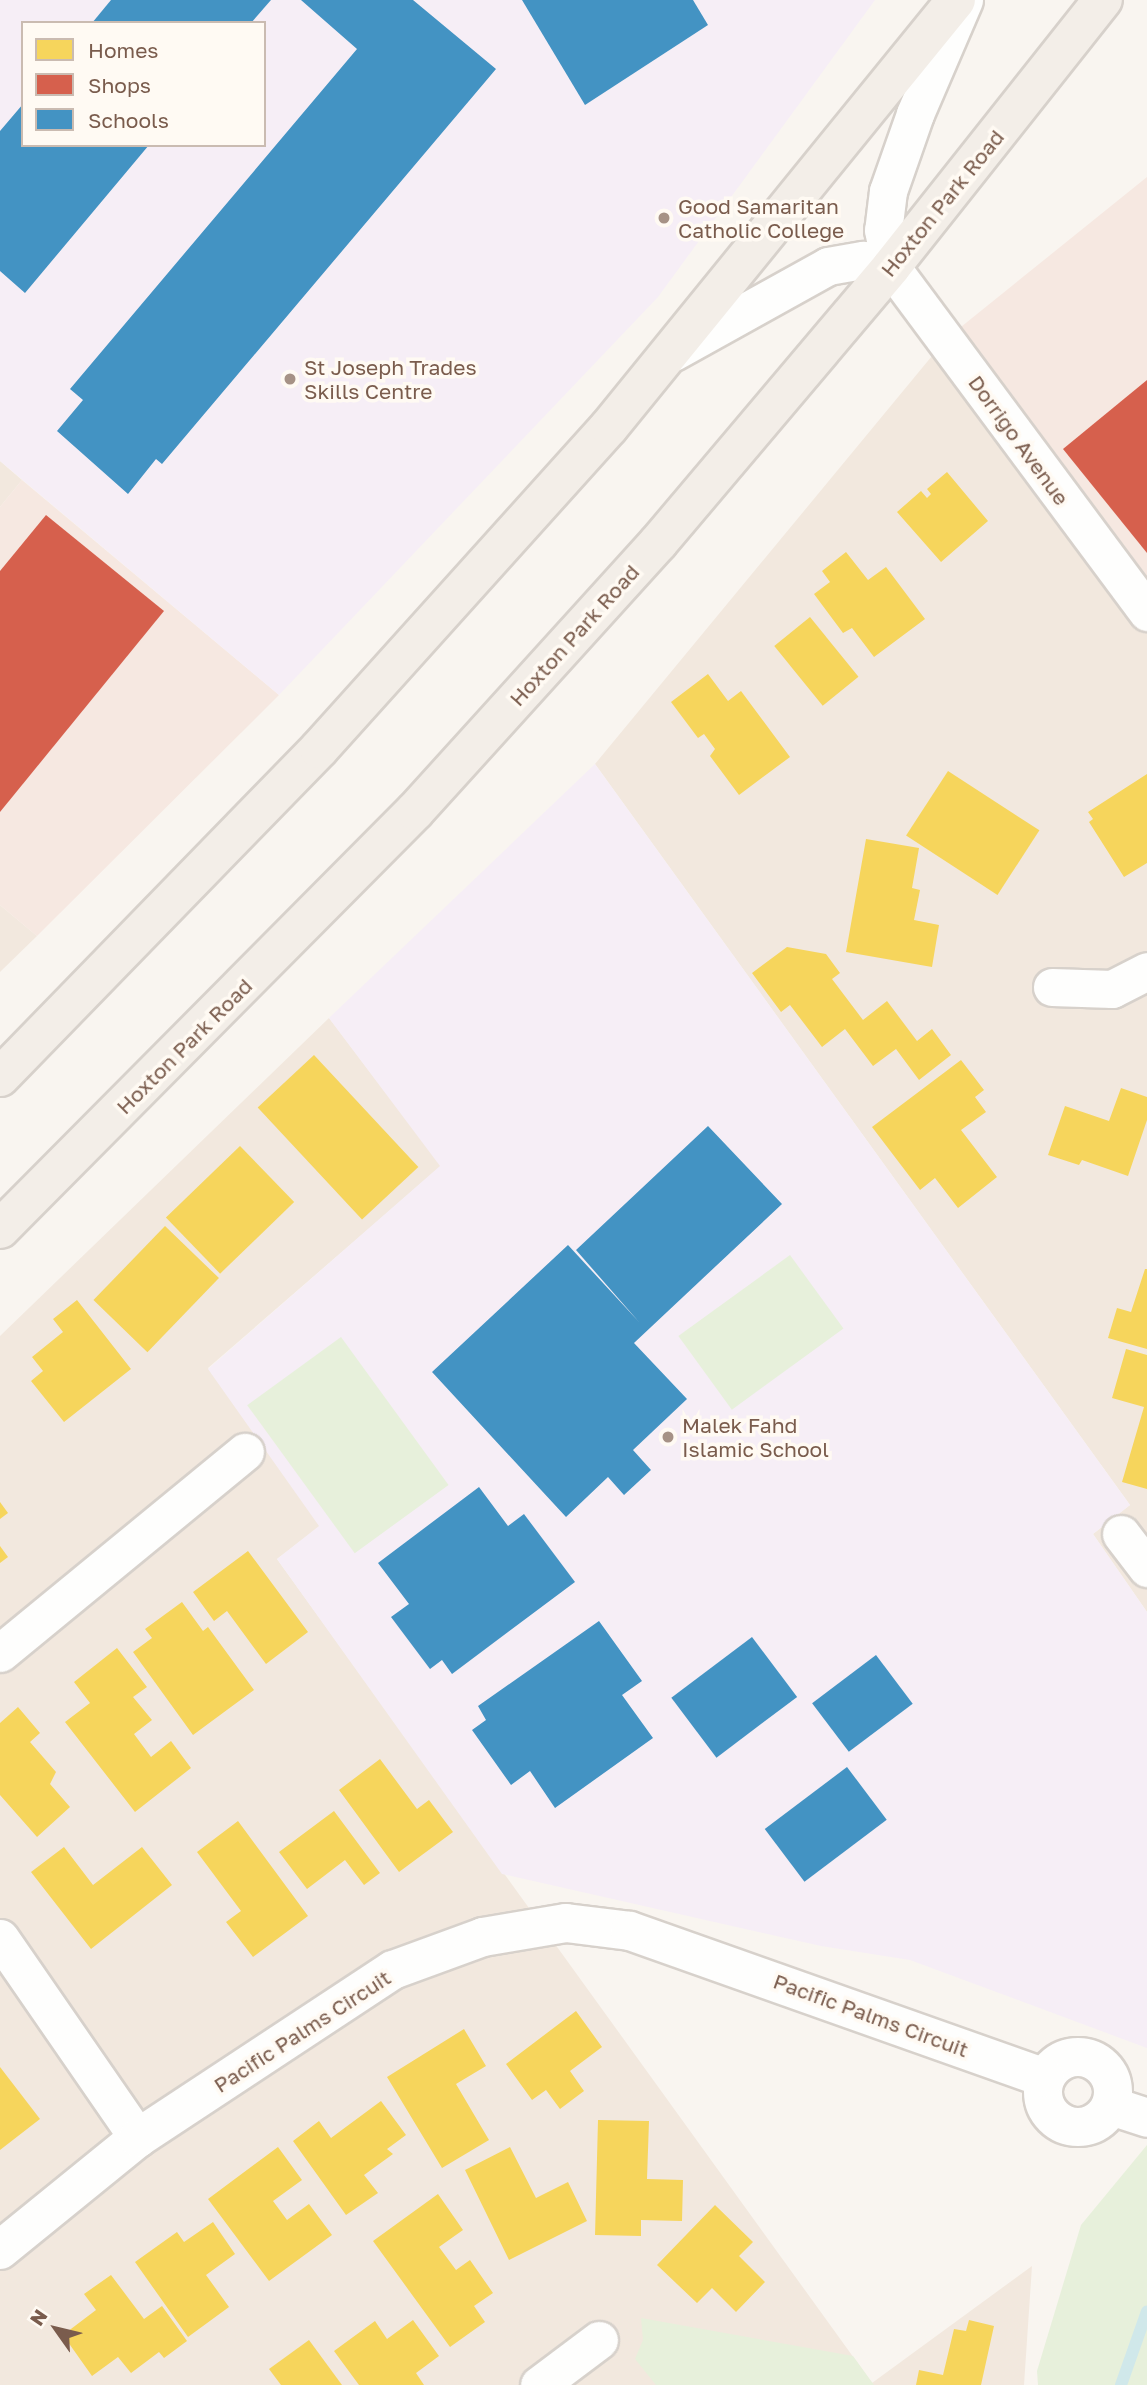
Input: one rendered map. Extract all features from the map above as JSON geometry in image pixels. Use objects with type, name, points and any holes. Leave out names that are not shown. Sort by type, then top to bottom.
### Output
[{"type":"main road","points":[[0,1077],[319,749],[673,352],[957,0]]},
{"type":"main road","name":"Hoxton Park Road","points":[[0,1229],[415,811],[658,543],[891,267],[1103,0]]},
{"type":"street","name":"Dorrigo Avenue","points":[[964,0],[915,114],[888,191],[883,230],[891,267],[1147,612]]},
{"type":"street","points":[[673,352],[828,266],[863,260],[891,267]]},
{"type":"street","points":[[1052,987],[1112,989],[1147,971]]},
{"type":"street","points":[[0,1653],[245,1452]]},
{"type":"street","points":[[1121,1534],[1147,1567]]},
{"type":"street","name":"Pacific Palms Circuit","points":[[0,2250],[138,2138],[393,1970],[483,1937],[566,1923],[630,1931],[1045,2078],[1055,2064],[1071,2057],[1088,2057],[1103,2065],[1112,2080],[1111,2106],[1147,2118]]},
{"type":"street","points":[[0,1938],[138,2138]]},
{"type":"street","points":[[539,2385],[599,2340]]},
{"type":"shaded area","name":"St Joseph Trades Skills Centre","points":[[0,0],[875,0],[658,297],[279,695],[0,461]]},
{"type":"shaded area","points":[[1147,177],[1147,612],[946,339]]},
{"type":"shaded area","points":[[946,339],[1147,612],[1147,1612],[1093,1534],[1130,1505],[595,764]]},
{"type":"shaded area","points":[[0,461],[22,480],[0,507]]},
{"type":"shaded area","points":[[22,480],[279,695],[37,936],[0,905],[0,507]]},
{"type":"shaded area","name":"Malek Fahd Islamic School","points":[[595,764],[1130,1505],[1093,1534],[1147,1612],[1147,2048],[910,1960],[821,1946],[502,1874],[277,1559],[319,1526],[208,1369],[440,1166],[329,1018]]},
{"type":"shaded area","points":[[0,905],[37,936],[0,972]]},
{"type":"shaded area","points":[[329,1018],[441,1166],[208,1368],[320,1526],[277,1559],[872,2383],[1032,2266],[1024,2385],[0,2385],[0,1336]]},
{"type":"green space","points":[[790,1255],[843,1329],[732,1410],[678,1336]]},
{"type":"green space","points":[[341,1337],[449,1485],[355,1553],[247,1405]]},
{"type":"green space","points":[[1147,2145],[1147,2385],[1038,2385],[1037,2371],[1081,2225]]},
{"type":"green space","points":[[641,2318],[853,2356],[874,2385],[656,2385],[635,2359],[643,2340]]},
{"type":"building: Homes","points":[[947,472],[988,521],[941,562],[897,512],[921,491],[927,498],[931,494],[927,489]]},
{"type":"building: Homes","points":[[846,552],[868,580],[886,567],[925,619],[874,657],[852,628],[843,633],[814,594],[830,582],[822,571]]},
{"type":"building: Homes","points":[[810,617],[858,677],[823,706],[774,646]]},
{"type":"building: Homes","points":[[708,674],[728,701],[741,691],[790,757],[739,795],[710,756],[715,749],[704,734],[698,738],[671,702]]},
{"type":"building: Homes","points":[[948,771],[1039,830],[997,895],[906,836]]},
{"type":"building: Homes","points":[[1147,774],[1147,863],[1124,877],[1089,822],[1093,819],[1088,812]]},
{"type":"building: Homes","points":[[866,839],[919,848],[912,888],[920,890],[914,920],[939,925],[932,967],[846,952]]},
{"type":"building: Homes","points":[[787,947],[826,954],[840,973],[832,979],[863,1020],[887,1001],[917,1041],[932,1029],[951,1055],[919,1080],[896,1049],[873,1066],[845,1029],[822,1047],[790,1005],[781,1012],[752,973]]},
{"type":"building: Homes","points":[[314,1055],[418,1167],[362,1219],[258,1108]]},
{"type":"building: Homes","points":[[961,1060],[984,1090],[975,1097],[986,1112],[961,1130],[997,1177],[958,1208],[935,1178],[920,1190],[872,1127]]},
{"type":"building: Homes","points":[[1121,1088],[1147,1097],[1147,1120],[1128,1176],[1082,1160],[1079,1165],[1048,1155],[1065,1106],[1109,1121]]},
{"type":"building: Homes","points":[[240,1146],[294,1202],[220,1274],[166,1218]]},
{"type":"building: Homes","points":[[165,1226],[219,1278],[147,1352],[93,1300]]},
{"type":"building: Homes","points":[[1145,1269],[1147,1349],[1108,1338],[1117,1308],[1131,1312]]},
{"type":"building: Homes","points":[[77,1300],[131,1369],[64,1422],[31,1381],[43,1371],[32,1357],[63,1332],[53,1319]]},
{"type":"building: Homes","points":[[1126,1349],[1147,1355],[1147,1489],[1122,1482],[1144,1407],[1112,1398]]},
{"type":"building: Homes","points":[[0,1502],[8,1513],[0,1519]]},
{"type":"building: Homes","points":[[0,1546],[8,1557],[0,1563]]},
{"type":"building: Homes","points":[[248,1551],[308,1632],[266,1664],[227,1611],[214,1621],[193,1592]]},
{"type":"building: Homes","points":[[182,1602],[203,1631],[208,1627],[254,1690],[193,1735],[133,1652],[152,1638],[145,1629]]},
{"type":"building: Homes","points":[[117,1648],[147,1687],[133,1697],[152,1720],[134,1734],[151,1757],[171,1741],[191,1768],[135,1812],[65,1722],[90,1703],[74,1682]]},
{"type":"building: Homes","points":[[18,1707],[40,1733],[30,1742],[56,1772],[50,1784],[70,1807],[37,1837],[0,1795],[0,1723]]},
{"type":"building: Homes","points":[[380,1759],[417,1809],[429,1800],[453,1832],[399,1872],[339,1790]]},
{"type":"building: Homes","points":[[334,1811],[380,1873],[364,1885],[345,1860],[307,1889],[279,1852]]},
{"type":"building: Homes","points":[[238,1821],[308,1916],[253,1957],[226,1922],[241,1911],[197,1852]]},
{"type":"building: Homes","points":[[64,1847],[93,1885],[142,1847],[172,1885],[91,1949],[31,1872]]},
{"type":"building: Homes","points":[[576,2011],[602,2047],[570,2071],[584,2091],[560,2109],[546,2090],[532,2100],[506,2064]]},
{"type":"building: Homes","points":[[464,2029],[486,2066],[456,2084],[489,2140],[442,2168],[387,2077]]},
{"type":"building: Homes","points":[[0,2067],[40,2119],[0,2150]]},
{"type":"building: Homes","points":[[381,2101],[406,2135],[387,2149],[393,2154],[364,2175],[378,2193],[346,2215],[293,2141],[319,2121],[331,2138]]},
{"type":"building: Homes","points":[[598,2120],[649,2121],[647,2179],[683,2180],[682,2221],[641,2220],[641,2236],[595,2235]]},
{"type":"building: Homes","points":[[278,2147],[302,2180],[273,2201],[287,2220],[309,2204],[332,2235],[269,2281],[208,2199]]},
{"type":"building: Homes","points":[[510,2147],[536,2198],[568,2182],[587,2221],[509,2260],[465,2170]]},
{"type":"building: Homes","points":[[438,2194],[463,2230],[439,2247],[456,2270],[470,2260],[493,2293],[474,2306],[485,2322],[450,2347],[373,2241]]},
{"type":"building: Homes","points":[[715,2205],[753,2242],[739,2256],[765,2282],[736,2312],[712,2288],[697,2303],[657,2265]]},
{"type":"building: Homes","points":[[213,2222],[235,2254],[206,2275],[229,2307],[188,2337],[135,2262],[177,2232],[184,2242]]},
{"type":"building: Homes","points":[[111,2275],[144,2319],[162,2306],[187,2341],[164,2358],[159,2352],[131,2373],[118,2357],[92,2376],[63,2335],[96,2310],[84,2294]]},
{"type":"building: Homes","points":[[413,2320],[439,2356],[416,2373],[424,2385],[359,2385],[334,2351],[375,2321],[387,2339]]},
{"type":"building: Homes","points":[[969,2320],[994,2326],[981,2385],[916,2385],[919,2370],[943,2375],[954,2329],[966,2331]]},
{"type":"building: Homes","points":[[309,2340],[342,2385],[281,2385],[269,2369]]},
{"type":"building: Shops","points":[[1147,380],[1147,553],[1063,449]]},
{"type":"building: Shops","points":[[46,515],[164,611],[0,812],[0,571]]},
{"type":"building: Schools","points":[[111,0],[271,0],[253,21],[94,21]]},
{"type":"building: Schools","points":[[301,0],[413,0],[496,69],[162,464],[156,459],[128,494],[57,431],[83,400],[70,389],[357,49]]},
{"type":"building: Schools","points":[[522,0],[693,0],[708,25],[585,105]]},
{"type":"building: Schools","points":[[21,106],[21,147],[147,147],[25,293],[0,271],[0,131]]},
{"type":"building: Schools","points":[[708,1126],[782,1204],[634,1343],[687,1399],[633,1450],[651,1470],[624,1495],[608,1477],[566,1517],[432,1372],[568,1245],[639,1322],[576,1250]]},
{"type":"building: Schools","points":[[479,1487],[508,1526],[524,1514],[575,1582],[452,1674],[442,1660],[430,1669],[391,1617],[409,1604],[378,1563]]},
{"type":"building: Schools","points":[[599,1621],[642,1681],[622,1695],[653,1738],[555,1808],[530,1771],[511,1785],[472,1730],[486,1720],[478,1706]]},
{"type":"building: Schools","points":[[752,1637],[797,1697],[716,1758],[671,1698]]},
{"type":"building: Schools","points":[[876,1655],[913,1704],[849,1752],[812,1703]]},
{"type":"building: Schools","points":[[847,1767],[887,1820],[804,1882],[765,1829]]},
{"type":"waterway","points":[[1121,2385],[1147,2311]]},
{"type":"place","name":"Good Samaritan Catholic College","points":[[664,218]]},
{"type":"place","name":"St Joseph Trades Skills Centre","points":[[290,379]]},
{"type":"place","name":"Malek Fahd Islamic School","points":[[668,1437]]}]
